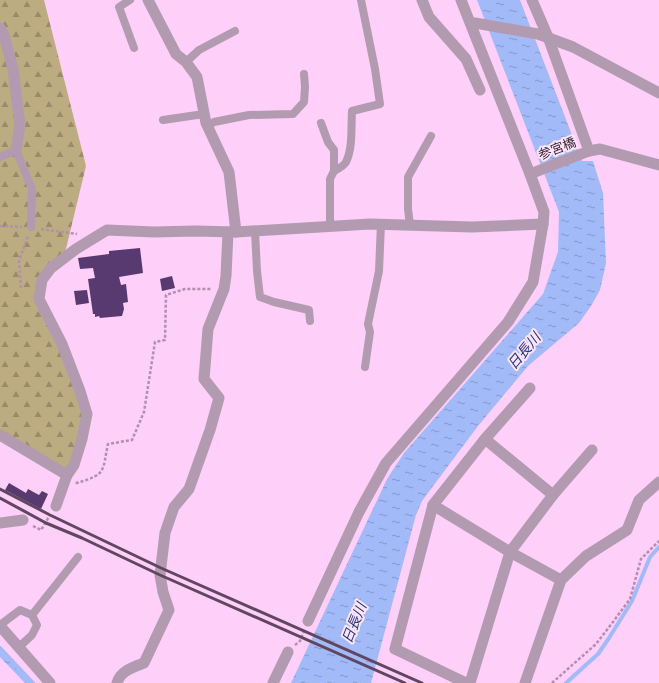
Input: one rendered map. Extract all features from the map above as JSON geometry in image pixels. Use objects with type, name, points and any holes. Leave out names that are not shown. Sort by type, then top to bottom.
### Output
[{"type":"street","points":[[117,683],[125,671],[144,663],[169,610],[160,576],[165,533],[174,507],[188,489],[210,430],[218,398],[204,379],[208,329],[224,289],[232,232],[229,172],[208,126],[204,114],[197,77],[186,62],[176,54],[148,0]]},
{"type":"street","points":[[422,0],[429,17],[466,58],[480,90]]},
{"type":"street","points":[[308,621],[359,512],[386,463],[508,322],[533,282],[544,212],[533,173],[473,23],[462,0]]},
{"type":"street","points":[[532,0],[543,36],[588,151],[600,149],[659,165]]},
{"type":"street","points":[[473,23],[543,36],[573,47],[659,93]]},
{"type":"street","points":[[0,28],[4,35],[13,69],[20,125],[16,150]]},
{"type":"street","name":"参宮橋","points":[[533,173],[588,151]]},
{"type":"street","points":[[56,506],[67,475],[74,465],[82,439],[87,414],[62,344],[39,299],[42,280],[51,268],[76,249],[107,230],[154,232],[232,232],[381,224],[472,227],[543,224]]},
{"type":"street","points":[[466,683],[395,649],[433,505],[485,439],[530,388]]},
{"type":"street","points":[[0,435],[67,475]]},
{"type":"street","points":[[485,439],[553,494]]},
{"type":"street","points":[[470,683],[510,552],[553,494],[592,450]]},
{"type":"street","points":[[525,683],[561,580],[586,556],[627,530],[640,500],[659,482]]},
{"type":"street","points":[[433,505],[510,552],[561,580]]},
{"type":"street","points":[[0,523],[23,520]]},
{"type":"street","points":[[0,626],[50,683]]},
{"type":"street","points":[[273,683],[288,652]]},
{"type":"lane","points":[[130,0],[119,7],[134,48]]},
{"type":"lane","points":[[334,170],[340,168],[346,162],[351,143],[352,111],[380,104],[376,69],[361,0]]},
{"type":"lane","points":[[186,62],[199,50],[235,31]]},
{"type":"lane","points":[[208,126],[214,122],[250,115],[293,114],[304,102],[304,74]]},
{"type":"lane","points":[[163,120],[204,114]]},
{"type":"lane","points":[[321,123],[328,142],[334,150],[334,170],[330,179],[330,226]]},
{"type":"lane","points":[[410,225],[408,209],[408,177],[431,136]]},
{"type":"lane","points":[[0,157],[16,150],[32,189],[31,228]]},
{"type":"lane","points":[[365,367],[370,332],[368,324],[379,271],[381,224]]},
{"type":"lane","points":[[255,231],[260,297],[274,302],[309,310],[310,321]]},
{"type":"lane","points":[[32,615],[78,557]]},
{"type":"lane","points":[[0,626],[20,610],[32,615],[37,625],[32,635],[18,647]]},
{"type":"path","points":[[21,288],[18,261],[31,228]]},
{"type":"path","points":[[67,475],[78,483],[96,477],[102,472],[108,444],[132,440],[144,412],[155,342],[165,340],[166,295],[185,289],[224,289]]},
{"type":"path","points":[[23,520],[41,530],[56,506]]},
{"type":"path","points":[[552,683],[596,644],[613,622],[630,599],[641,559],[659,541]]},
{"type":"path","points":[[288,652],[300,641],[308,621]]},
{"type":"green space","points":[[0,0],[44,0],[86,166],[64,257],[51,268],[39,299],[87,414],[67,475],[0,432]]},
{"type":"water","name":"日長川","points":[[477,0],[520,0],[582,161],[593,161],[603,193],[606,263],[600,290],[579,323],[528,366],[478,426],[422,501],[416,515],[371,683],[291,683],[387,479],[404,453],[543,294],[558,252],[559,212]]},
{"type":"water","points":[[0,651],[31,683],[25,683],[0,657]]},
{"type":"building","points":[[140,248],[143,273],[119,277],[121,285],[126,284],[128,302],[123,303],[124,309],[122,316],[95,317],[95,314],[93,314],[88,279],[95,278],[93,268],[80,269],[78,258],[109,254],[109,251]]},
{"type":"building","points":[[172,276],[175,288],[162,291],[160,279]]},
{"type":"building","points":[[87,290],[89,303],[76,305],[74,291]]},
{"type":"building","points":[[9,483],[26,493],[28,489],[39,495],[42,491],[48,494],[41,509],[5,490]]},
{"type":"waterway","points":[[566,683],[598,654],[609,638],[632,601],[650,557],[659,547]]},
{"type":"waterway","points":[[0,648],[33,683]]},
{"type":"railway","points":[[0,489],[50,515],[161,568],[422,683]]},
{"type":"railway","points":[[0,498],[46,523],[405,683]]}]
